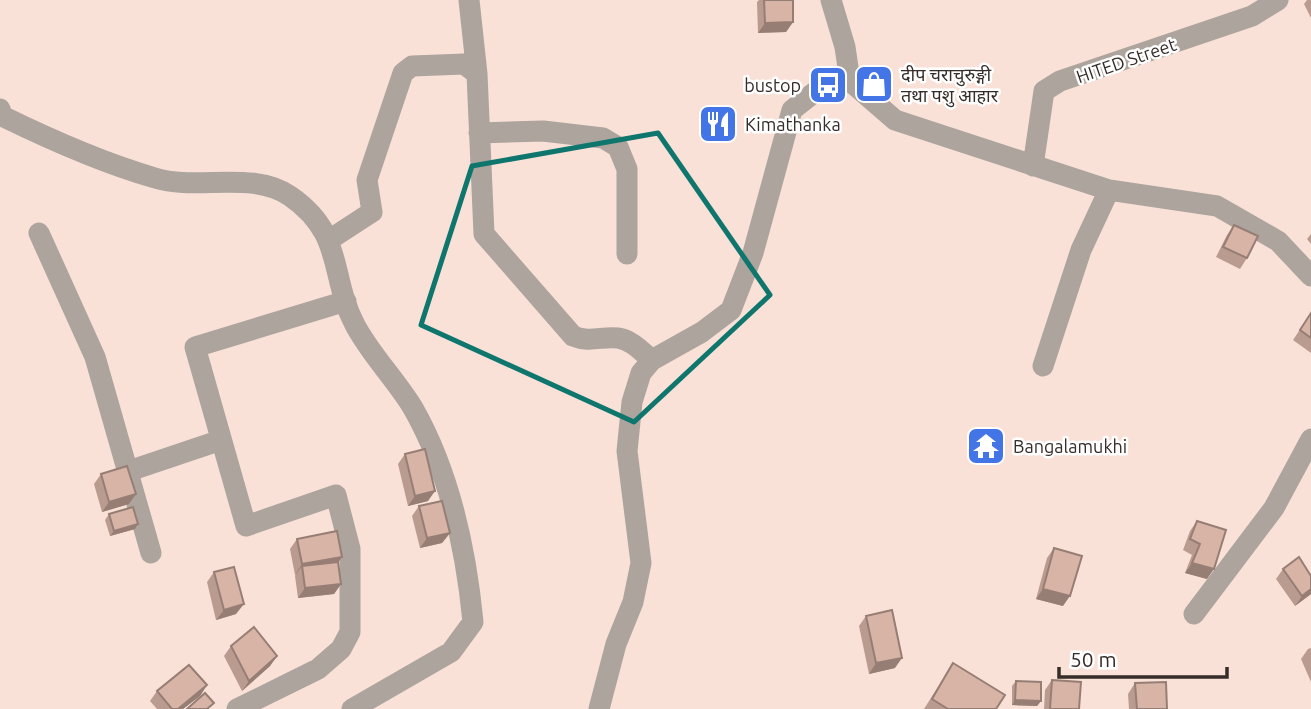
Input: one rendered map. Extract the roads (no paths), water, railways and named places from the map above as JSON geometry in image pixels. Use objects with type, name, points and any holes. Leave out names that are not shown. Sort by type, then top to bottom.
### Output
[{"type":"street","points":[[469,0],[477,74],[484,234],[573,336],[585,341],[618,338],[633,344],[652,360]]},
{"type":"street","points":[[831,0],[845,47],[850,80],[895,120],[1109,190],[1217,206],[1278,241],[1311,276]]},
{"type":"street","name":"HITED Street","points":[[1033,166],[1044,91],[1060,81],[1252,16],[1278,0]]},
{"type":"street","points":[[329,240],[372,212],[367,180],[403,73],[412,66],[464,64],[477,74]]},
{"type":"street","points":[[599,709],[616,644],[639,584],[641,563],[627,451],[632,401],[641,373],[652,360],[702,332],[731,310],[753,253],[792,110],[820,88],[850,80]]},
{"type":"street","points":[[0,109],[2,116],[29,129],[155,179],[182,184],[241,183],[289,195],[324,226],[355,325],[413,409],[442,472],[467,560],[473,622],[451,652],[352,709]]},
{"type":"street","points":[[480,133],[543,131],[603,138],[618,147],[627,169],[627,254]]},
{"type":"street","points":[[1043,366],[1081,250],[1109,190]]},
{"type":"street","points":[[39,233],[95,357],[151,553]]},
{"type":"street","points":[[237,709],[318,669],[341,649],[350,632],[350,549],[336,495],[246,526],[195,348],[346,300]]},
{"type":"street","points":[[1194,614],[1274,508],[1311,439]]},
{"type":"street","points":[[129,471],[221,440]]},
{"type":"place","name":"दीप चराचुरुङ्गी तथा पशु आहार","points":[[874,84]]},
{"type":"place","name":"bustop","points":[[828,85]]},
{"type":"place","name":"Kimathanka","points":[[718,124]]},
{"type":"place","name":"Bangalamukhi","points":[[986,446]]}]
